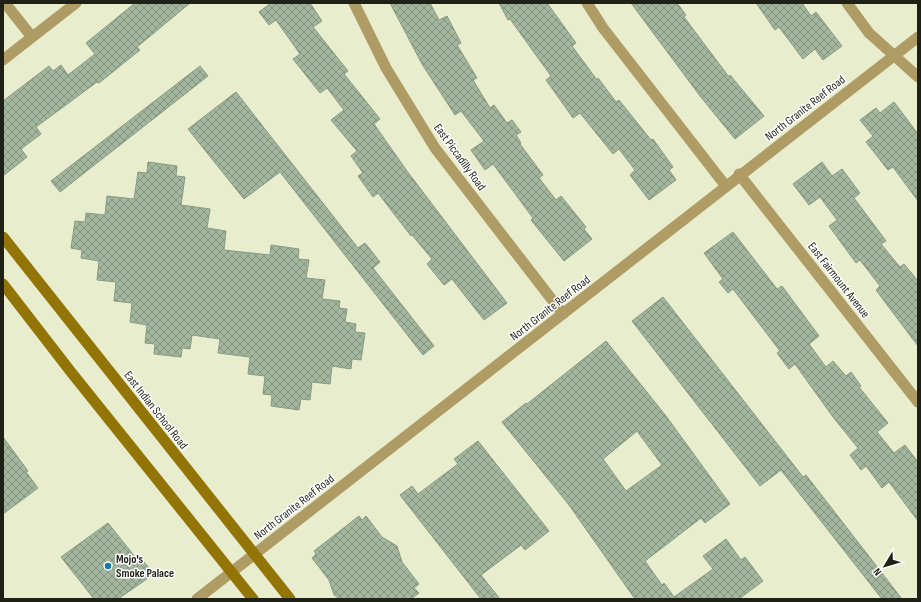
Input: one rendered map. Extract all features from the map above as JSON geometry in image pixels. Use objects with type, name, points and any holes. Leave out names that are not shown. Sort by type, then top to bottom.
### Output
[{"type":"main road","name":"East Indian School Road","points":[[3,237],[290,599]]},
{"type":"main road","points":[[3,284],[253,599]]},
{"type":"street","points":[[5,3],[32,37]]},
{"type":"street","points":[[3,60],[76,3]]},
{"type":"street","name":"East Piccadilly Road","points":[[354,3],[386,68],[435,148],[563,314]]},
{"type":"street","points":[[587,3],[603,28],[725,185]]},
{"type":"street","points":[[847,3],[869,33],[918,76]]},
{"type":"street","name":"North Granite Reef Road","points":[[197,599],[563,314],[725,185],[918,37]]},
{"type":"street","name":"East Fairmount Avenue","points":[[740,174],[918,402]]},
{"type":"building","points":[[135,3],[190,3],[137,47],[140,50],[99,83],[97,82],[36,127],[41,134],[21,149],[27,157],[3,176],[3,101],[49,66],[53,71],[61,65],[68,75],[95,54],[86,43]]},
{"type":"building","points":[[271,3],[310,3],[322,21],[313,27],[348,71],[344,74],[380,119],[374,124],[407,171],[507,303],[484,320],[452,279],[444,285],[427,264],[432,259],[412,235],[411,236],[378,193],[373,197],[358,176],[363,173],[351,156],[357,151],[331,120],[344,110],[327,88],[320,93],[293,59],[300,54],[276,20],[269,25],[259,12]]},
{"type":"building","points":[[390,3],[430,3],[439,20],[447,16],[461,43],[457,45],[477,78],[473,80],[490,108],[494,105],[507,123],[512,120],[521,132],[516,135],[521,143],[520,144],[543,175],[539,178],[556,200],[561,196],[586,227],[584,229],[592,239],[564,261],[531,220],[533,218],[493,164],[485,170],[471,150],[484,141],[461,111],[455,115],[422,64]]},
{"type":"building","points":[[499,3],[547,3],[576,43],[572,46],[597,80],[598,78],[616,102],[619,100],[651,140],[653,139],[673,167],[669,170],[676,180],[649,200],[630,175],[635,170],[619,149],[613,154],[580,113],[573,118],[546,80],[551,76],[510,19],[508,20]]},
{"type":"building","points":[[631,3],[677,3],[686,15],[684,17],[729,77],[730,75],[764,116],[735,139],[700,96]]},
{"type":"building","points":[[756,3],[802,3],[811,16],[816,12],[842,46],[823,60],[815,49],[803,59],[779,27],[775,30]]},
{"type":"building","points":[[200,66],[208,76],[60,192],[51,181]]},
{"type":"building","points":[[236,92],[358,248],[365,243],[380,262],[373,268],[434,346],[423,355],[280,172],[244,199],[188,129]]},
{"type":"building","points":[[894,102],[918,134],[918,201],[893,167],[888,170],[866,142],[873,136],[860,120],[876,108],[880,113]]},
{"type":"building","points":[[148,162],[177,166],[176,176],[185,177],[181,205],[210,209],[207,228],[226,231],[224,250],[270,255],[271,245],[299,249],[298,259],[309,260],[306,278],[325,280],[322,299],[340,301],[339,308],[347,309],[345,322],[356,324],[355,332],[365,333],[361,360],[352,359],[351,369],[332,366],[330,384],[312,382],[310,400],[301,399],[299,410],[271,406],[272,395],[263,394],[265,376],[248,374],[250,357],[218,353],[220,339],[192,335],[190,349],[182,348],[181,357],[154,354],[155,344],[145,343],[147,325],[130,322],[132,303],[114,301],[116,282],[97,280],[99,261],[81,258],[82,250],[71,248],[75,221],[85,222],[86,213],[105,215],[107,196],[134,199],[138,172],[147,173]]},
{"type":"building","points":[[822,162],[832,176],[842,169],[860,193],[854,198],[886,241],[881,244],[900,267],[904,264],[918,281],[918,346],[876,290],[880,286],[860,260],[856,263],[829,226],[837,220],[820,197],[809,205],[793,184]]},
{"type":"building","points":[[733,232],[777,289],[782,286],[819,336],[809,344],[826,367],[833,361],[846,376],[851,372],[861,386],[859,387],[888,423],[877,432],[894,453],[905,445],[918,462],[918,521],[889,482],[882,488],[866,466],[861,470],[850,455],[858,448],[833,417],[795,364],[789,369],[777,353],[780,351],[733,289],[728,293],[719,282],[723,279],[704,253]]},
{"type":"building","points":[[663,297],[803,477],[806,475],[902,599],[882,599],[781,470],[760,486],[632,321]]},
{"type":"building","points":[[606,341],[666,416],[730,504],[705,523],[701,518],[645,561],[662,585],[664,583],[674,597],[713,569],[703,556],[726,539],[741,560],[745,557],[763,581],[739,599],[635,599],[569,505],[502,422],[526,403],[527,404]],"holes":[[[637,431],[662,465],[626,491],[603,459]]]},
{"type":"building","points":[[3,437],[28,471],[26,472],[38,488],[3,514]]},
{"type":"building","points":[[478,441],[549,531],[525,550],[521,545],[481,575],[500,599],[481,599],[400,495],[412,486],[418,494],[458,464],[454,459]]},
{"type":"building","points":[[359,516],[362,520],[366,516],[382,537],[397,546],[402,562],[419,584],[414,588],[419,593],[411,599],[340,599],[334,595],[329,580],[312,558],[316,554],[314,551]]},
{"type":"building","name":"Mojo's Smoke Palace","points":[[108,523],[136,558],[139,556],[154,574],[118,599],[94,599],[61,557]]},
{"type":"place","name":"Mojo's Smoke Palace","points":[[108,566]]}]
